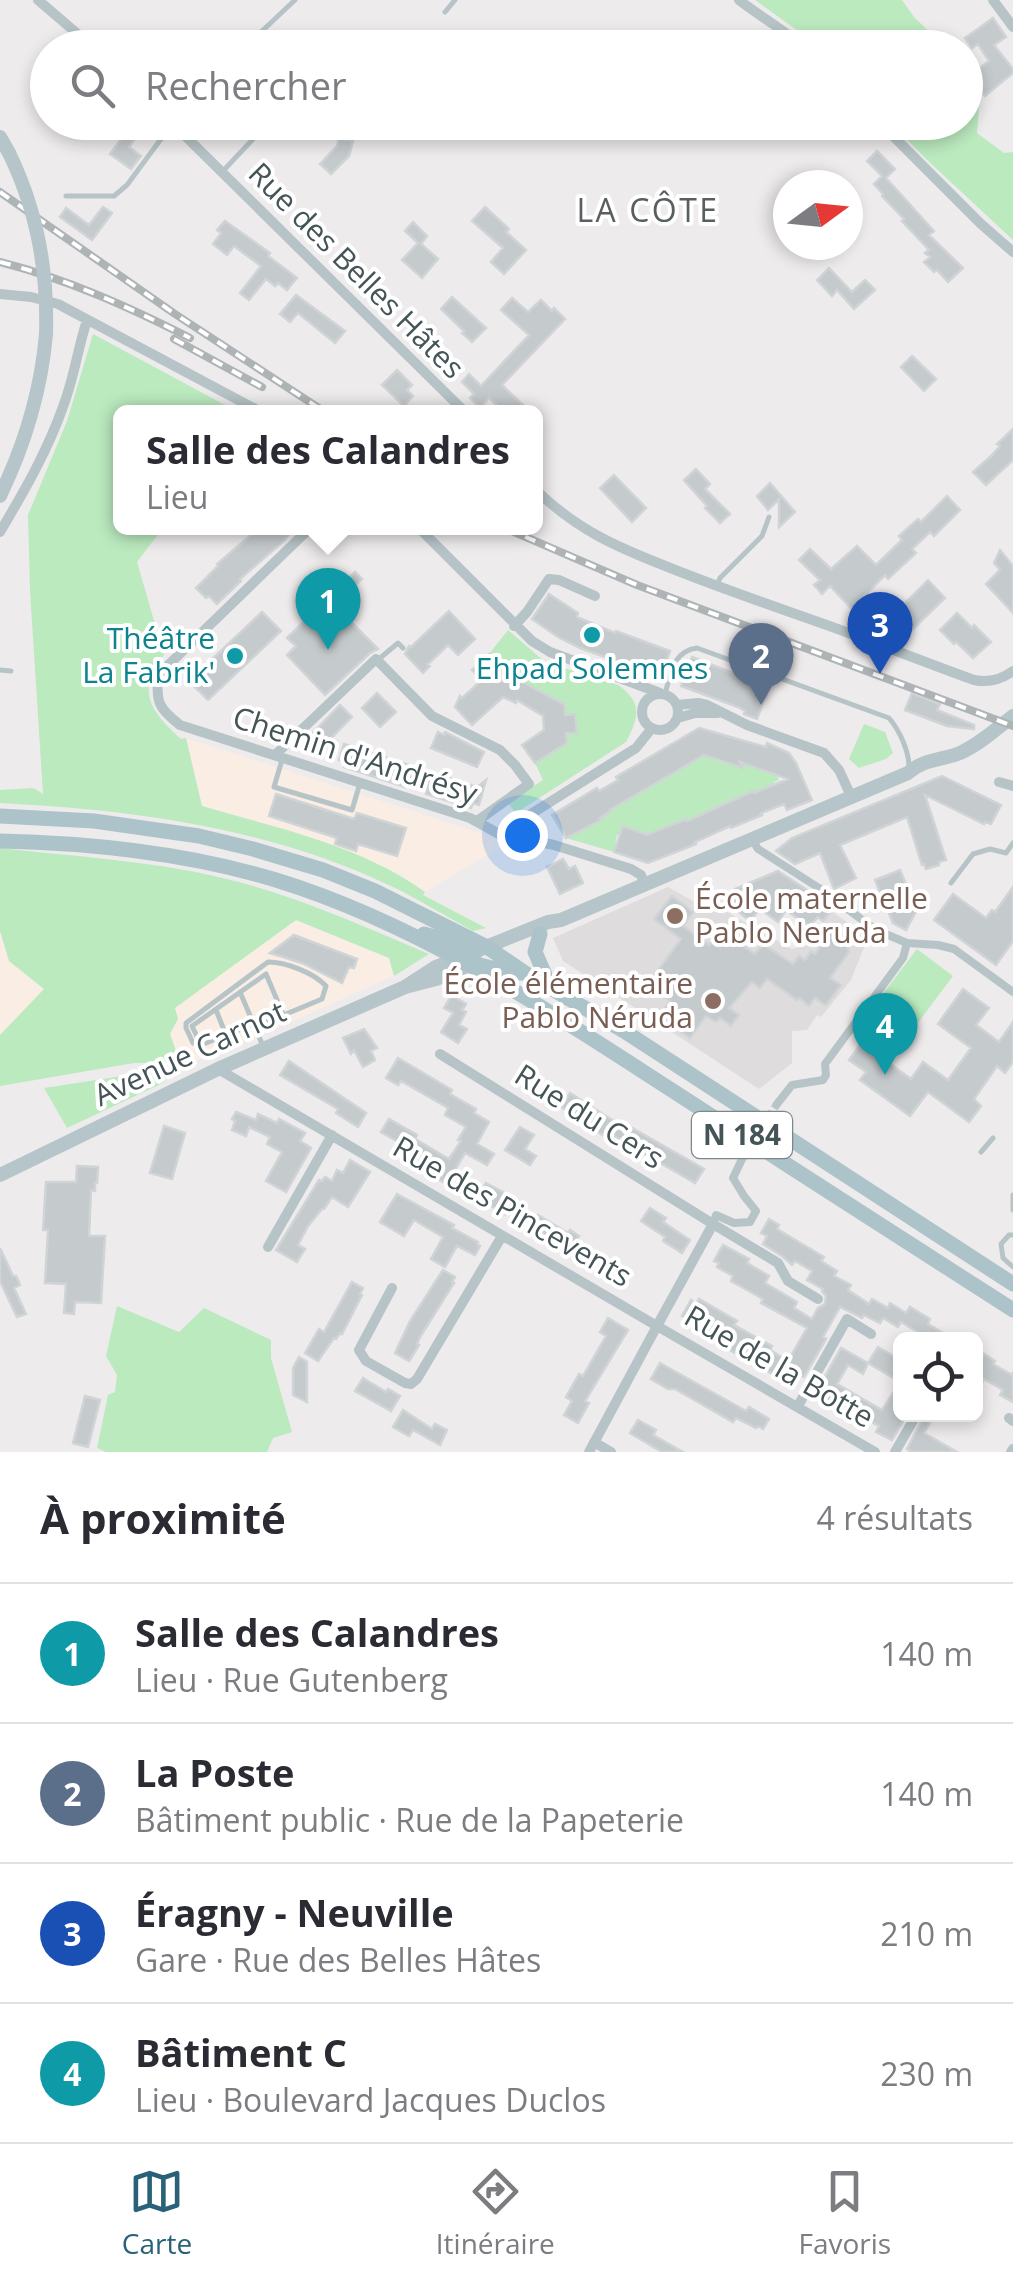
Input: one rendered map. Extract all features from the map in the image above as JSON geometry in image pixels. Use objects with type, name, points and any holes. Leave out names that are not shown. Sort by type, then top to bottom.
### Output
[{"type":"main road","points":[[0,137],[29,202],[43,259],[47,296],[42,375],[33,415],[0,496]]},
{"type":"main road","points":[[476,956],[540,934],[561,920],[908,773],[920,764],[944,759],[979,743],[1013,716]]},
{"type":"main road","points":[[908,773],[922,774],[971,756],[1013,724]]},
{"type":"main road","name":"N 184","points":[[0,816],[141,826],[199,836],[323,870],[375,891],[584,1033],[1013,1310]]},
{"type":"main road","name":"N 184","points":[[0,840],[112,847],[213,864],[276,880],[336,901],[410,935],[526,973],[624,1030],[1013,1284]]},
{"type":"main road","points":[[476,956],[548,922],[561,920]]},
{"type":"main road","points":[[540,934],[534,952],[550,986]]},
{"type":"main road","name":"N 184","points":[[410,935],[432,936],[510,973],[526,973]]},
{"type":"main road","name":"Avenue Carnot","points":[[0,1175],[218,1069],[405,986],[436,978],[476,956]]},
{"type":"street","points":[[38,0],[73,30]]},
{"type":"street","points":[[740,0],[782,30]]},
{"type":"street","points":[[994,0],[1013,27]]},
{"type":"street","name":"Rue des Belles Hâtes","points":[[188,140],[458,405]]},
{"type":"street","points":[[897,140],[1013,252]]},
{"type":"street","points":[[0,294],[31,296],[58,304],[247,405]]},
{"type":"street","points":[[0,532],[54,432],[87,320]]},
{"type":"street","points":[[543,497],[558,512],[620,548],[717,587],[981,682],[999,679],[1013,671]]},
{"type":"street","name":"Chemin d'Andrésy","points":[[303,535],[158,675],[156,695],[162,711],[180,725],[477,822],[500,834],[554,845],[622,866],[637,872],[644,884]]},
{"type":"street","points":[[426,535],[514,626],[542,648],[662,694],[677,704],[698,703],[824,754],[839,770],[850,796]]},
{"type":"street","points":[[514,626],[550,580],[559,580],[595,596]]},
{"type":"street","points":[[279,756],[376,659],[432,716],[500,750],[528,784],[477,822]]},
{"type":"street","points":[[630,683],[642,707],[643,719],[652,728],[670,728],[678,718],[695,713],[719,713]]},
{"type":"street","points":[[642,707],[648,697],[662,694]]},
{"type":"street","points":[[677,704],[678,718]]},
{"type":"street","points":[[500,834],[636,748],[652,728]]},
{"type":"street","points":[[998,782],[1013,786]]},
{"type":"street","points":[[752,839],[758,849],[876,930],[907,943],[954,949],[1013,992]]},
{"type":"street","points":[[777,1104],[792,1085],[823,1080],[825,1064],[903,958],[907,943]]},
{"type":"street","name":"Rue du Cers","points":[[440,1054],[778,1263],[788,1281],[818,1299]]},
{"type":"street","name":"Rue des Pincevents","points":[[218,1069],[657,1326]]},
{"type":"street","points":[[268,1246],[332,1135]]},
{"type":"street","points":[[612,1452],[591,1447],[716,1214],[734,1224],[750,1222],[756,1211],[734,1178],[742,1159]]},
{"type":"street","points":[[392,1288],[359,1350],[366,1362],[410,1384],[417,1379],[502,1236]]},
{"type":"street","points":[[798,1406],[847,1319],[871,1334]]},
{"type":"street","name":"Rue de la Botte","points":[[657,1326],[875,1452]]},
{"type":"street","name":"Rue de la Botte","points":[[895,1452],[912,1422]]},
{"type":"lane","points":[[263,30],[295,0]]},
{"type":"lane","points":[[445,12],[455,0]]},
{"type":"lane","points":[[66,196],[114,196],[127,186],[159,140]]},
{"type":"lane","points":[[221,172],[252,140]]},
{"type":"lane","points":[[717,587],[720,578],[762,536],[768,518]]},
{"type":"lane","points":[[378,660],[398,643],[403,648]]},
{"type":"lane","points":[[662,694],[678,656],[698,648],[890,718],[910,759],[908,773]]},
{"type":"lane","points":[[0,670],[11,671]]},
{"type":"lane","points":[[279,756],[274,787],[352,810],[360,783]]},
{"type":"lane","points":[[951,883],[972,854],[990,849],[1006,853],[1013,844]]},
{"type":"lane","points":[[268,962],[319,978],[326,986],[322,1000],[283,1014],[200,1045],[193,1043],[186,1028],[186,1023],[268,962]]},
{"type":"lane","points":[[200,1045],[192,1026],[266,974],[283,1014]]},
{"type":"lane","points":[[240,992],[264,1048]]},
{"type":"lane","points":[[216,1009],[226,1035]]},
{"type":"lane","points":[[981,1152],[992,1138]]},
{"type":"lane","points":[[1013,1194],[1013,1210]]},
{"type":"lane","points":[[1013,1235],[1001,1244],[1002,1258],[1013,1266]]},
{"type":"shaded area","points":[[186,738],[496,838],[491,843],[504,845],[425,892],[399,874],[294,832],[202,806]]},
{"type":"shaded area","points":[[668,887],[698,904],[708,901],[792,949],[805,946],[831,911],[868,937],[851,980],[807,1030],[792,1031],[792,1063],[759,1089],[563,961],[553,938]]},
{"type":"shaded area","points":[[296,920],[389,958],[394,976],[214,1056],[193,1061],[177,1054],[170,1034],[178,1019],[174,1008]]},
{"type":"shaded area","points":[[0,931],[9,961],[44,989],[0,1035]]},
{"type":"green space","points":[[755,0],[902,0],[927,30],[796,30]]},
{"type":"green space","points":[[983,137],[1004,153],[1013,152],[1013,240],[908,140]]},
{"type":"green space","points":[[93,334],[225,405],[113,405],[113,535],[158,535],[137,562],[164,655],[150,680],[150,700],[170,729],[181,739],[186,738],[202,806],[346,850],[399,875],[425,892],[423,895],[486,928],[473,931],[403,892],[346,867],[250,836],[151,817],[0,803],[0,790],[34,788],[43,794],[28,515],[67,421]]},
{"type":"green space","points":[[508,630],[545,662],[618,685],[632,698],[636,711],[626,742],[516,813],[508,803],[543,780],[535,763],[567,743],[566,733],[576,733],[575,715],[565,715],[564,705],[508,674],[489,654]]},
{"type":"green space","points":[[864,724],[885,732],[893,753],[859,768],[849,759]]},
{"type":"green space","points":[[704,755],[739,767],[742,763],[777,775],[779,780],[711,811],[720,831],[706,837],[697,817],[647,835],[623,827],[614,852],[566,838],[602,820],[610,810]]},
{"type":"green space","points":[[0,848],[148,864],[235,881],[309,904],[429,954],[394,976],[389,958],[296,920],[175,1008],[178,1019],[170,1034],[177,1054],[192,1060],[188,1063],[134,1063],[0,1086],[0,1035],[44,989],[9,961],[0,931]]},
{"type":"green space","points":[[917,949],[953,976],[908,1036],[872,1008]]},
{"type":"green space","points":[[161,1073],[165,1082],[67,1128],[44,1088]]},
{"type":"green space","points":[[117,1306],[179,1332],[204,1308],[271,1340],[271,1358],[292,1432],[273,1438],[267,1452],[106,1452],[97,1448],[108,1395],[115,1392],[117,1375],[106,1356]]},
{"type":"building","points":[[993,18],[1006,37],[994,45],[1013,69],[985,96],[983,66],[989,61],[983,52],[983,30],[976,30]]},
{"type":"building","points":[[120,140],[134,140],[129,147],[141,156],[131,169],[110,154]]},
{"type":"building","points":[[338,140],[353,141],[349,156],[331,174],[320,164]]},
{"type":"building","points":[[877,151],[895,169],[886,178],[934,231],[929,235],[963,268],[948,282],[924,262],[930,257],[925,253],[929,250],[874,184],[882,176],[867,161]]},
{"type":"building","points":[[103,207],[112,213],[92,240],[60,217],[66,208],[89,225]]},
{"type":"building","points":[[485,207],[526,250],[504,274],[491,262],[503,248],[472,221]]},
{"type":"building","points":[[225,221],[297,278],[287,290],[266,279],[249,300],[240,293],[261,266],[234,246],[227,255],[213,244]]},
{"type":"building","points":[[413,222],[427,236],[421,244],[438,259],[422,278],[402,260],[418,243],[405,231]]},
{"type":"building","points":[[829,268],[852,292],[865,280],[875,290],[854,309],[837,290],[832,296],[817,280]]},
{"type":"building","points":[[296,295],[345,331],[335,343],[298,313],[290,322],[280,314]]},
{"type":"building","points":[[452,297],[486,328],[472,342],[441,309]]},
{"type":"building","points":[[512,298],[528,312],[541,300],[565,319],[502,385],[523,405],[496,405],[489,398],[477,405],[470,398],[474,394],[462,382],[469,374],[481,386],[529,335],[501,310]]},
{"type":"building","points":[[912,356],[936,379],[924,391],[901,367]]},
{"type":"building","points":[[397,370],[412,385],[407,390],[413,396],[403,405],[382,385]]},
{"type":"building","points":[[1013,429],[1013,460],[986,485],[973,472]]},
{"type":"building","points":[[696,469],[710,484],[705,489],[730,514],[720,523],[684,480]]},
{"type":"building","points":[[614,475],[646,508],[632,522],[600,488]]},
{"type":"building","points":[[770,483],[795,512],[779,527],[779,499],[768,510],[757,496]]},
{"type":"building","points":[[947,496],[960,510],[934,536],[930,532],[912,549],[916,553],[888,579],[885,575],[852,609],[830,586],[822,594],[814,585],[820,580],[799,560],[810,549],[831,569],[857,546],[876,565],[902,540],[899,536],[918,519],[921,522]]},
{"type":"building","points":[[251,535],[288,535],[217,604],[196,588]]},
{"type":"building","points":[[1000,550],[1013,566],[1013,613],[986,584],[1000,570],[994,563]]},
{"type":"building","points":[[355,572],[362,579],[334,605],[378,649],[325,695],[287,655],[296,646],[287,638]]},
{"type":"building","points":[[928,580],[945,598],[912,630],[896,612]]},
{"type":"building","name":"Ehpad Solemnes","points":[[549,594],[578,613],[577,617],[670,651],[661,677],[580,648],[532,619]]},
{"type":"building","points":[[449,611],[475,639],[458,655],[448,645],[423,673],[405,654]]},
{"type":"building","name":"Théâtre La Fabrik'","points":[[262,612],[281,631],[208,700],[189,681]]},
{"type":"building","points":[[957,613],[991,642],[973,658],[940,630]]},
{"type":"building","points":[[489,654],[508,674],[565,705],[565,715],[575,714],[577,733],[566,733],[567,743],[535,763],[522,745],[544,730],[543,716],[517,700],[516,703],[503,697],[472,725],[455,707],[460,696],[482,680],[472,670]]},
{"type":"building","points":[[692,657],[756,682],[758,677],[771,682],[757,719],[738,707],[681,686]]},
{"type":"building","points":[[377,693],[396,712],[380,727],[362,708]]},
{"type":"building","points":[[912,693],[940,704],[937,710],[974,725],[974,729],[947,726],[905,710]]},
{"type":"building","points":[[340,705],[352,717],[320,756],[308,744],[313,739],[310,736]]},
{"type":"building","points":[[699,728],[766,747],[767,743],[789,753],[812,800],[787,810],[784,804],[648,863],[614,852],[623,826],[647,835],[788,779],[740,762],[743,768],[704,755],[566,838],[552,815],[618,780],[616,777]]},
{"type":"building","points":[[438,732],[484,752],[477,767],[431,748]]},
{"type":"building","points":[[344,744],[474,786],[472,791],[486,780],[479,805],[473,803],[471,808],[426,794],[428,789],[407,783],[405,787],[344,767],[345,762],[339,760]]},
{"type":"building","points":[[942,776],[1001,805],[991,824],[984,824],[925,795],[946,860],[939,865],[926,869],[922,865],[907,817],[840,845],[856,878],[834,889],[820,853],[795,864],[776,851],[792,838]]},
{"type":"building","points":[[276,794],[354,819],[357,813],[406,828],[397,856],[358,844],[356,851],[335,844],[337,838],[269,816]]},
{"type":"building","points":[[563,859],[569,869],[575,866],[583,883],[560,894],[547,867]]},
{"type":"building","points":[[900,870],[914,903],[919,906],[906,930],[893,923],[875,880]]},
{"type":"building","points":[[778,871],[831,906],[823,921],[818,917],[809,926],[786,910],[778,922],[760,909],[750,921],[726,902],[735,889]]},
{"type":"building","points":[[1013,887],[1013,941],[996,965],[934,920],[953,894],[986,918]]},
{"type":"building","points":[[672,896],[693,912],[683,926],[709,945],[724,933],[755,954],[763,944],[793,964],[799,956],[805,960],[811,951],[815,954],[834,926],[854,940],[830,978],[841,985],[827,1004],[815,998],[809,1006],[767,979],[760,988],[752,982],[729,1008],[739,1015],[731,1026],[720,1018],[716,1022],[706,1016],[690,1038],[661,1018],[670,1001],[648,984],[681,939],[654,919]]},
{"type":"building","points":[[294,935],[357,959],[354,968],[349,967],[342,983],[302,963],[270,953]]},
{"type":"building","points":[[963,989],[989,1008],[976,1025],[999,1042],[1013,1022],[1013,1062],[1005,1073],[997,1066],[974,1099],[981,1106],[969,1122],[928,1092],[910,1116],[860,1080],[866,1072],[849,1060],[867,1035],[892,1053],[886,1061],[911,1079],[923,1062],[948,1080],[971,1048],[938,1024]]},
{"type":"building","points":[[452,995],[466,1004],[459,1025],[467,1029],[458,1043],[441,1032],[453,1013],[444,1008]]},
{"type":"building","points":[[364,1029],[377,1048],[371,1051],[375,1060],[363,1067],[343,1038]]},
{"type":"building","points":[[398,1058],[452,1090],[450,1094],[489,1122],[477,1144],[494,1154],[487,1165],[465,1153],[448,1182],[443,1182],[404,1156],[409,1148],[381,1132],[389,1119],[449,1159],[466,1127],[445,1115],[448,1108],[401,1081],[398,1085],[386,1078]]},
{"type":"building","points":[[289,1061],[366,1113],[358,1127],[336,1113],[338,1109],[280,1075]]},
{"type":"building","points":[[570,1093],[623,1127],[625,1124],[704,1169],[695,1183],[607,1132],[604,1136],[561,1107]]},
{"type":"building","points":[[236,1112],[256,1120],[258,1114],[277,1123],[279,1119],[305,1133],[300,1141],[311,1148],[286,1192],[266,1181],[282,1152],[267,1144],[270,1137],[249,1127],[246,1136],[232,1130]]},
{"type":"building","points":[[164,1126],[185,1133],[172,1179],[150,1173]]},
{"type":"building","points":[[520,1127],[534,1135],[525,1149],[536,1156],[530,1165],[505,1150]]},
{"type":"building","points":[[350,1160],[370,1172],[348,1207],[332,1197],[308,1226],[298,1245],[305,1249],[297,1262],[276,1250],[319,1180],[325,1177],[332,1181],[337,1170],[343,1173]]},
{"type":"building","points":[[77,1166],[98,1167],[95,1191],[91,1190],[89,1236],[105,1236],[101,1303],[75,1302],[74,1314],[64,1313],[66,1284],[45,1283],[48,1230],[43,1230],[46,1182],[76,1182]]},
{"type":"building","points":[[486,1183],[514,1198],[505,1214],[477,1198]]},
{"type":"building","points":[[397,1194],[478,1242],[475,1255],[457,1246],[445,1267],[431,1259],[443,1237],[414,1220],[404,1236],[380,1222]]},
{"type":"building","points":[[650,1208],[690,1240],[682,1253],[641,1221]]},
{"type":"building","points":[[538,1215],[579,1236],[570,1250],[531,1226]]},
{"type":"building","points":[[769,1219],[779,1225],[777,1229],[824,1257],[821,1261],[837,1271],[834,1276],[851,1285],[848,1290],[869,1304],[872,1299],[888,1308],[890,1303],[906,1313],[910,1307],[930,1319],[928,1324],[942,1332],[918,1332],[901,1322],[898,1327],[883,1318],[880,1323],[840,1307],[804,1377],[800,1375],[794,1386],[728,1349],[731,1343],[709,1330],[705,1336],[696,1330],[699,1325],[682,1316],[691,1300],[696,1304],[699,1299],[737,1321],[734,1325],[772,1346],[770,1350],[788,1361],[807,1328],[761,1303],[763,1299],[731,1281],[733,1276],[714,1261],[723,1245],[749,1259],[747,1263],[769,1276],[765,1283],[797,1302],[794,1308],[812,1319],[825,1304],[823,1289],[807,1280],[812,1271],[795,1261],[792,1265],[763,1244],[767,1236],[761,1233]]},
{"type":"building","points":[[0,1248],[20,1285],[14,1288],[26,1314],[17,1317],[0,1281]]},
{"type":"building","points":[[443,1270],[455,1277],[454,1283],[409,1361],[395,1353],[410,1321]]},
{"type":"building","points":[[352,1282],[363,1288],[362,1295],[342,1334],[334,1338],[318,1361],[305,1353],[319,1329],[324,1332]]},
{"type":"building","points":[[608,1318],[628,1330],[585,1401],[589,1403],[578,1423],[564,1415],[572,1401],[566,1397],[606,1336],[600,1332]]},
{"type":"building","points":[[878,1347],[893,1356],[893,1378],[868,1363]]},
{"type":"building","points":[[841,1348],[868,1363],[863,1374],[848,1365],[837,1384],[882,1410],[893,1393],[893,1422],[902,1422],[892,1440],[876,1432],[879,1426],[861,1417],[858,1422],[814,1396]]},
{"type":"building","points":[[983,1356],[1012,1375],[1013,1372],[1013,1402],[1000,1395],[1003,1390],[983,1381]]},
{"type":"building","points":[[299,1357],[307,1362],[307,1402],[293,1395],[293,1368]]},
{"type":"building","points":[[660,1363],[746,1411],[749,1407],[769,1419],[763,1429],[736,1418],[733,1422],[675,1389],[668,1389],[651,1379]]},
{"type":"building","points":[[363,1378],[400,1396],[391,1411],[355,1391]]},
{"type":"building","points":[[85,1396],[100,1400],[88,1447],[73,1443]]},
{"type":"building","points":[[403,1410],[432,1429],[435,1424],[447,1430],[440,1445],[413,1430],[409,1436],[393,1427]]},
{"type":"building","points":[[638,1420],[656,1430],[653,1435],[683,1452],[662,1452],[630,1433]]},
{"type":"building","points":[[921,1422],[929,1422],[924,1433],[957,1452],[912,1452],[907,1449]]},
{"type":"tunnel","points":[[742,1159],[777,1104]]},
{"type":"railway","points":[[0,192],[314,405]]},
{"type":"railway","points":[[0,262],[97,295],[190,338]]},
{"type":"railway","points":[[174,339],[262,387]]},
{"type":"railway","points":[[521,535],[637,585],[1013,726]]},
{"type":"place","name":"Ehpad Solemnes","points":[[592,635]]},
{"type":"place","name":"Salle des Calandres","points":[[328,650]]},
{"type":"place","name":"Théâtre La Fabrik'","points":[[235,656]]},
{"type":"place","name":"Éragny - Neuville","points":[[880,674]]},
{"type":"place","name":"La Poste","points":[[761,705]]},
{"type":"place","name":"École maternelle Pablo Neruda","points":[[675,916]]},
{"type":"place","name":"École élémentaire Pablo Néruda","points":[[713,1001]]},
{"type":"place","name":"Bâtiment C","points":[[885,1075]]},
{"type":"district","name":"LA CÔTE","points":[[648,211]]}]
